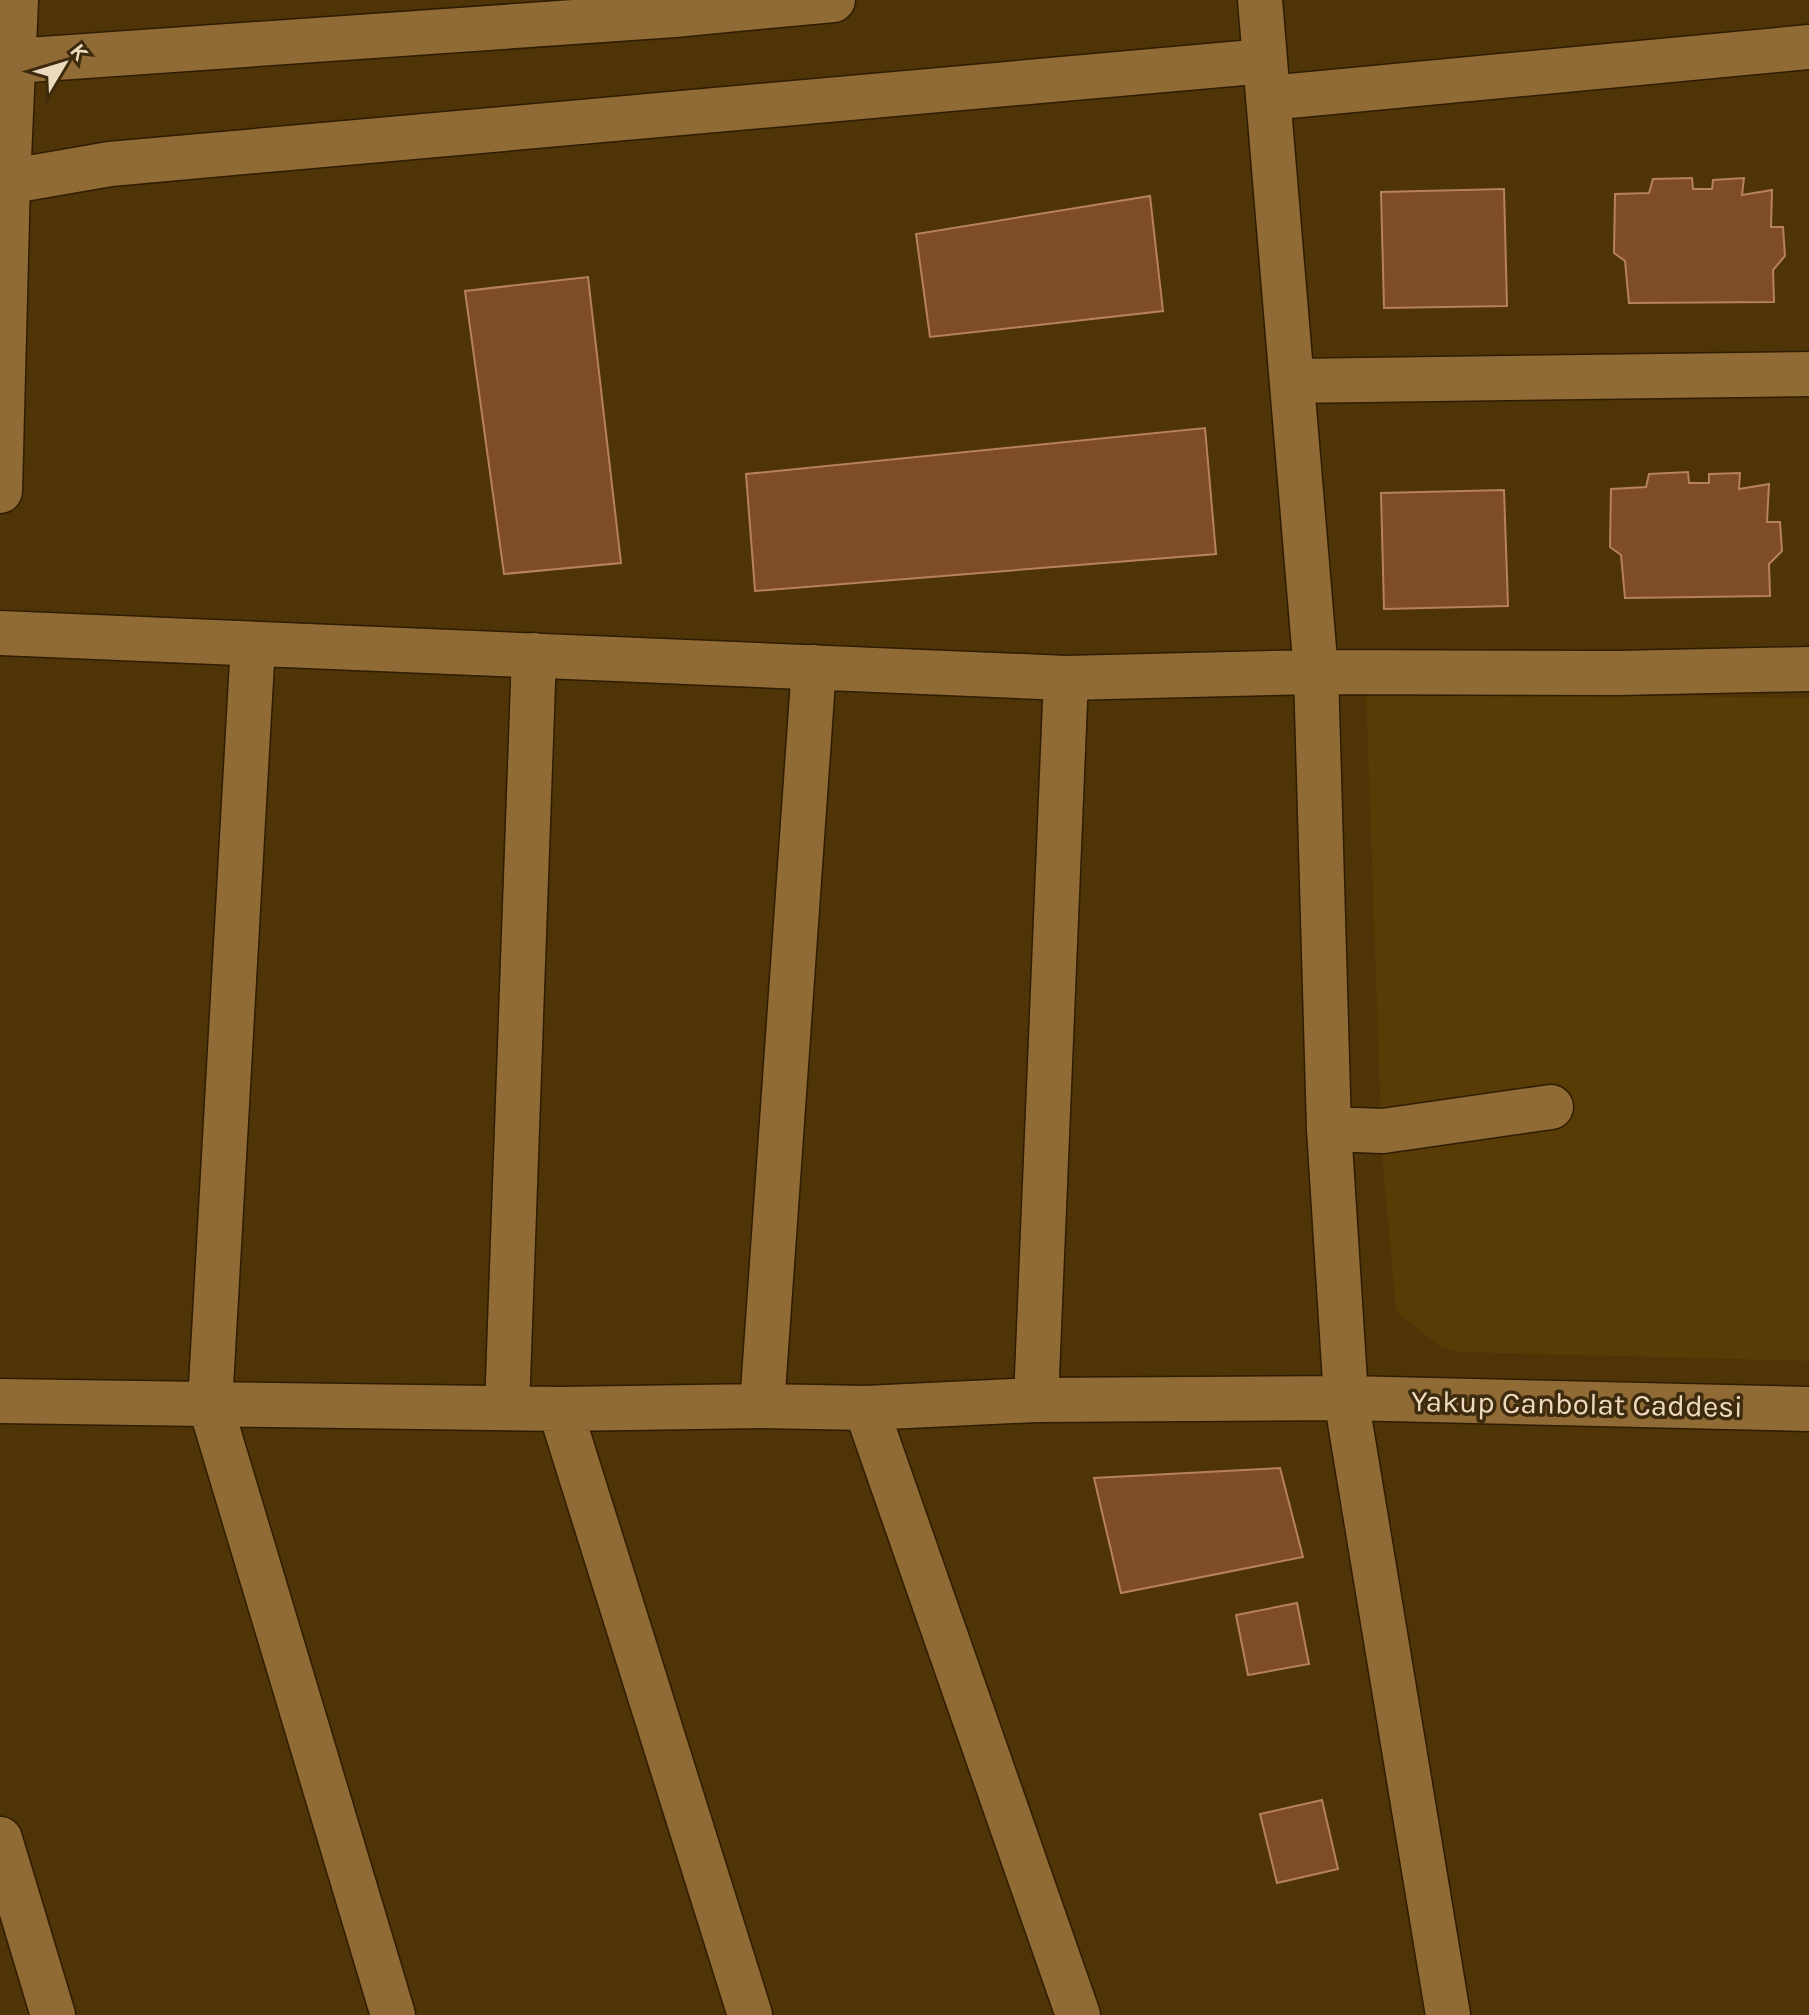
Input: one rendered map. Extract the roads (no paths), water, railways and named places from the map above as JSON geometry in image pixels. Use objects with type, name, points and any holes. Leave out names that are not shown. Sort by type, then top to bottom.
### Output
[{"type":"street","points":[[0,491],[7,59],[16,0]]},
{"type":"street","points":[[7,59],[673,8],[833,0]]},
{"type":"street","points":[[1260,0],[1316,672],[1329,1129],[1346,1398],[1448,2015]]},
{"type":"street","points":[[4,182],[110,164],[1267,79],[1809,47]]},
{"type":"street","points":[[1292,381],[1809,374]]},
{"type":"street","points":[[0,633],[1066,678],[1316,672],[1618,673],[1809,669]]},
{"type":"street","points":[[253,644],[210,1404],[393,2015]]},
{"type":"street","points":[[507,1408],[534,655]]},
{"type":"street","points":[[762,1406],[814,667]]},
{"type":"street","points":[[1036,1400],[1066,678]]},
{"type":"street","points":[[1329,1129],[1383,1131],[1551,1107]]},
{"type":"street","name":"Yakup Canbolat Caddesi","points":[[0,1401],[560,1409],[866,1408],[1036,1400],[1346,1398],[1809,1409]]},
{"type":"street","points":[[866,1408],[1078,2015]]},
{"type":"street","points":[[560,1409],[750,2015]]},
{"type":"street","points":[[0,1839],[53,2015]]}]
